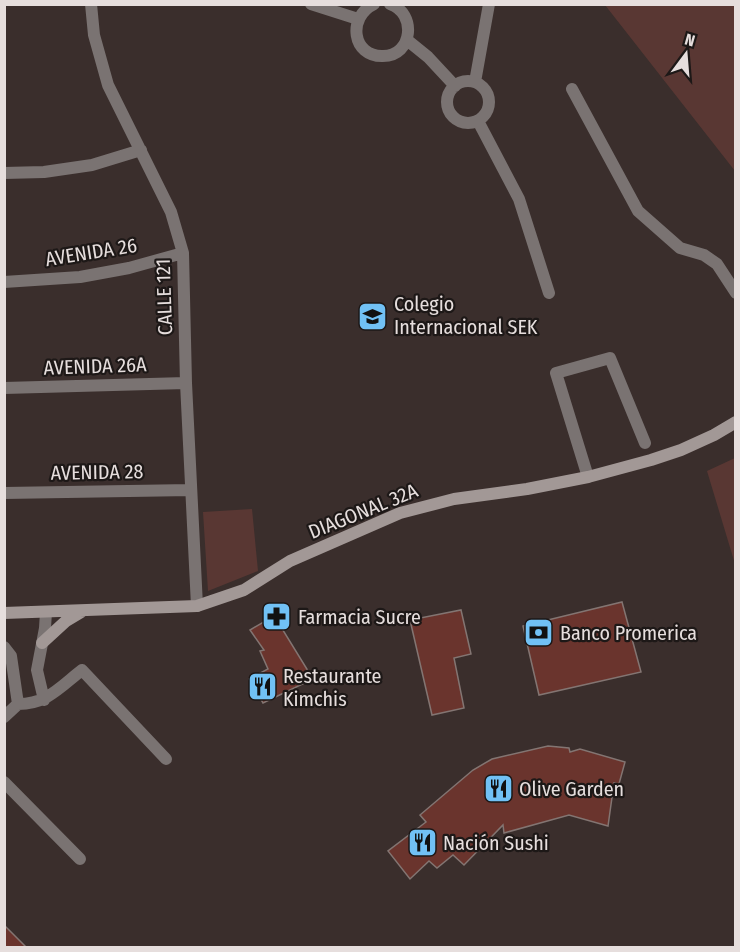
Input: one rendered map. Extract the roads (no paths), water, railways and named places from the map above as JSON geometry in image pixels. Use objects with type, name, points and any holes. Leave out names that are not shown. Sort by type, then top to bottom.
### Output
[{"type":"street","name":"CALLE 121","points":[[91,4],[94,35],[108,85],[171,212],[183,253],[186,383],[197,606]]},
{"type":"street","points":[[311,4],[358,19]]},
{"type":"street","points":[[374,4],[364,10],[358,19],[357,39],[371,54],[382,56],[392,55],[401,49],[407,40],[409,30],[402,11],[390,4]]},
{"type":"street","points":[[475,82],[489,4]]},
{"type":"street","points":[[407,40],[428,57],[455,86]]},
{"type":"street","points":[[461,82],[475,82],[487,93],[488,109],[478,121],[465,123],[453,116],[448,98],[455,86],[461,82]]},
{"type":"street","points":[[572,89],[638,211],[680,248],[704,255],[717,264],[735,293]]},
{"type":"street","points":[[478,121],[519,199],[549,293]]},
{"type":"street","points":[[4,173],[44,172],[92,165],[141,150]]},
{"type":"street","name":"AVENIDA 26","points":[[4,282],[81,277],[129,268],[183,253]]},
{"type":"street","points":[[588,477],[556,373],[610,358],[645,443]]},
{"type":"street","name":"AVENIDA 26A","points":[[4,388],[186,383]]},
{"type":"street","name":"DIAGONAL 32A","points":[[4,613],[197,606],[244,590],[290,561],[400,513],[454,499],[527,489],[588,477],[651,460],[681,450],[714,435],[735,422]]},
{"type":"street","name":"AVENIDA 28","points":[[4,494],[191,490]]},
{"type":"street","points":[[42,643],[66,621],[84,610]]},
{"type":"street","points":[[44,700],[37,670],[46,612]]},
{"type":"street","points":[[4,647],[11,656],[18,704]]},
{"type":"street","points":[[4,717],[18,704],[32,704],[44,700],[81,670],[166,759]]},
{"type":"street","points":[[4,782],[80,860]]},
{"type":"place","name":"Colegio Internacional SEK","points":[[373,316]]},
{"type":"place","name":"Farmacia Sucre","points":[[277,617]]},
{"type":"place","name":"Banco Promerica","points":[[539,633]]},
{"type":"place","name":"Restaurante Kimchis","points":[[262,687]]},
{"type":"place","name":"Olive Garden","points":[[498,789]]},
{"type":"place","name":"Nación Sushi","points":[[422,843]]}]
